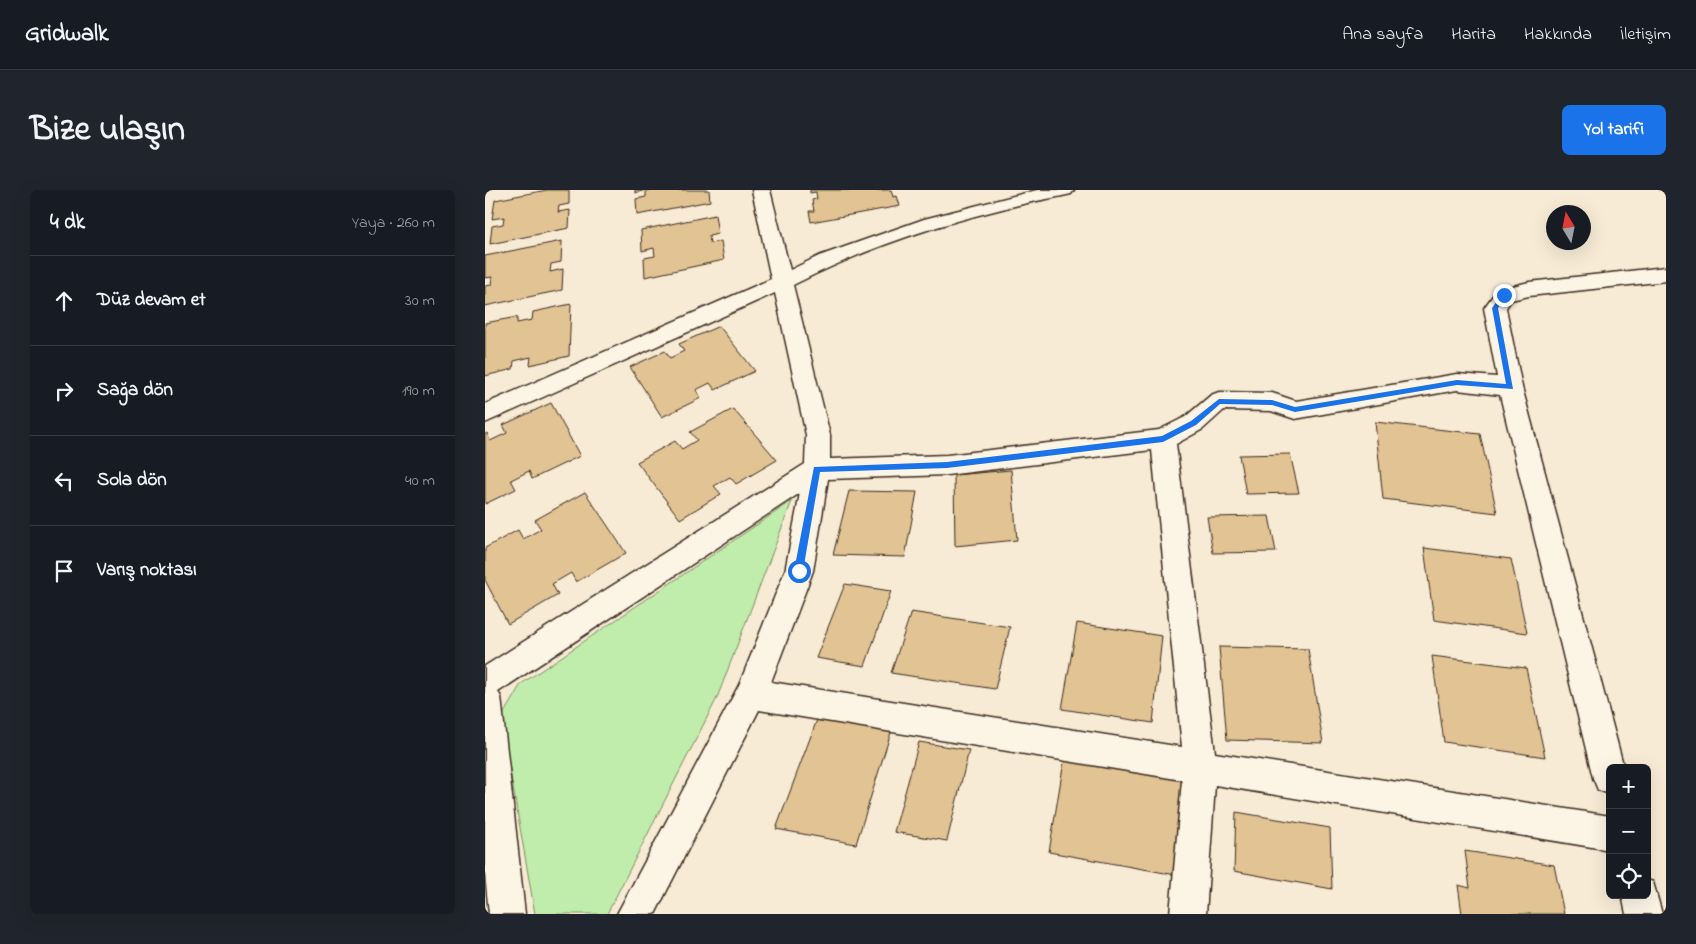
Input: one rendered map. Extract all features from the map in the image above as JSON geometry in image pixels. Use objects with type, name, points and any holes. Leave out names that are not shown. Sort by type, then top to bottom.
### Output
[{"type":"street","points":[[635,914],[751,694],[799,571],[817,469],[818,434],[761,190]]},
{"type":"street","points":[[485,414],[782,282],[826,260],[931,223],[1019,199],[1065,190]]},
{"type":"street","points":[[1606,764],[1510,387],[1495,308],[1504,295],[1529,288],[1666,274]]},
{"type":"street","points":[[485,683],[817,469],[947,465],[1163,439],[1194,423],[1219,401],[1272,402],[1295,410],[1457,382],[1510,387]]},
{"type":"street","points":[[1163,439],[1200,767],[1188,914]]},
{"type":"street","points":[[751,694],[1606,832]]},
{"type":"street","points":[[485,697],[507,914]]},
{"type":"street","points":[[1641,899],[1644,914]]},
{"type":"green space","points":[[792,501],[717,698],[607,914],[535,914],[501,718],[521,684]]},
{"type":"building","points":[[547,190],[569,190],[569,204],[559,206],[558,212],[570,210],[569,228],[490,244],[492,226],[503,224],[504,217],[492,219],[495,200]]},
{"type":"building","points":[[635,190],[646,190],[635,193]]},
{"type":"building","points":[[646,190],[709,190],[710,201],[637,215],[636,199],[646,197]]},
{"type":"building","points":[[810,190],[891,190],[893,197],[897,196],[900,206],[811,222],[809,211],[814,211],[812,200],[817,199],[816,192],[810,193]]},
{"type":"building","points":[[715,215],[718,234],[709,236],[710,243],[721,241],[724,260],[645,277],[644,258],[655,256],[654,248],[642,251],[641,230]]},
{"type":"building","points":[[562,241],[561,262],[551,264],[550,272],[563,269],[562,290],[485,306],[485,286],[491,285],[492,277],[485,278],[485,256]]},
{"type":"building","points":[[571,304],[569,356],[530,365],[531,357],[514,361],[513,369],[485,376],[485,323],[517,317],[517,323],[532,320],[533,312]]},
{"type":"building","points":[[719,326],[755,371],[715,390],[710,383],[696,390],[701,398],[662,417],[630,367],[665,351],[670,358],[684,351],[679,344]]},
{"type":"building","points":[[551,403],[580,456],[532,479],[529,471],[511,480],[516,489],[485,504],[485,434],[487,433],[490,441],[507,433],[503,425]]},
{"type":"building","points":[[733,409],[777,460],[736,484],[730,477],[714,486],[721,494],[680,519],[637,462],[675,441],[682,449],[697,440],[690,432]]},
{"type":"building","points":[[1375,422],[1480,434],[1497,513],[1383,499]]},
{"type":"building","points":[[1290,454],[1299,493],[1246,494],[1239,455]]},
{"type":"building","points":[[1011,470],[1017,540],[955,546],[954,475]]},
{"type":"building","points":[[849,491],[917,492],[905,557],[833,555]]},
{"type":"building","points":[[585,492],[626,553],[576,582],[571,573],[552,584],[558,595],[508,624],[485,580],[485,548],[518,530],[523,539],[541,529],[535,520]]},
{"type":"building","points":[[1269,516],[1276,552],[1213,553],[1207,517]]},
{"type":"building","points":[[1424,548],[1511,559],[1527,633],[1434,620]]},
{"type":"building","points":[[845,584],[891,591],[865,666],[816,658]]},
{"type":"building","points":[[911,612],[1010,627],[995,689],[891,673]]},
{"type":"building","points":[[1077,623],[1162,636],[1153,723],[1062,709]]},
{"type":"building","points":[[1219,647],[1308,649],[1323,743],[1227,740]]},
{"type":"building","points":[[1432,656],[1526,668],[1545,757],[1444,742]]},
{"type":"building","points":[[818,717],[892,729],[856,844],[776,829]]},
{"type":"building","points":[[919,742],[969,750],[947,841],[894,832]]},
{"type":"building","points":[[1065,755],[1183,774],[1176,875],[1049,852]]},
{"type":"building","points":[[1236,812],[1330,828],[1332,889],[1234,871]]},
{"type":"building","points":[[1465,851],[1554,865],[1564,914],[1462,914],[1458,885],[1470,888]]},
{"type":"route","points":[[799,571],[817,469],[947,465],[1163,439],[1194,423],[1219,401],[1272,402],[1295,410],[1457,382],[1510,387],[1495,308],[1504,295]]}]
